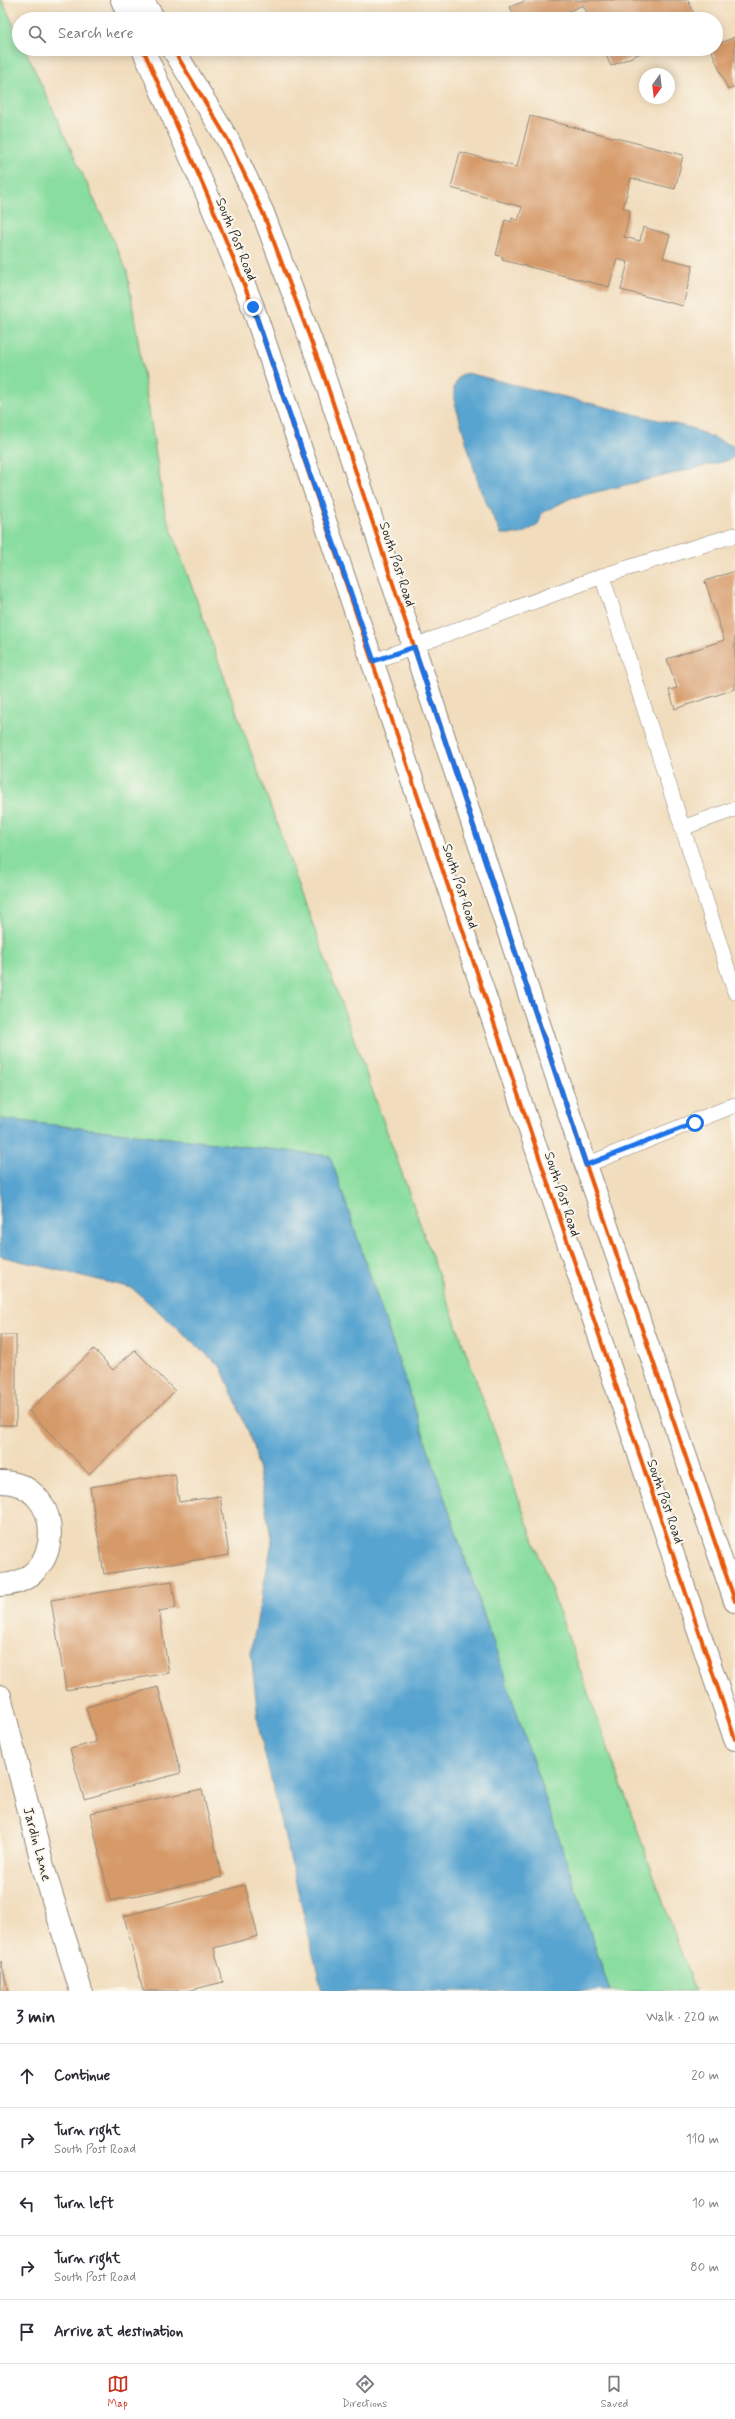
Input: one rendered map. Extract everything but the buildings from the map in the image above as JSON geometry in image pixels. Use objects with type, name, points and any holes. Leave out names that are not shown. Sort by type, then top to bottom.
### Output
[{"type":"street","points":[[122,0],[127,12]]},
{"type":"street","points":[[142,0],[150,12]]},
{"type":"street","name":"South Post Road","points":[[146,56],[207,194],[253,307],[374,661],[735,1739]]},
{"type":"street","name":"South Post Road","points":[[177,56],[228,140],[263,213],[323,373],[586,1165],[735,1601]]},
{"type":"street","points":[[0,1482],[21,1487],[34,1496],[45,1509],[50,1524],[51,1540],[46,1556],[37,1569],[24,1579],[9,1584],[0,1585]]},
{"type":"street","name":"Jardin Lane","points":[[0,1696],[44,1870],[81,1991]]},
{"type":"lane","points":[[374,661],[602,576],[735,535]]},
{"type":"lane","points":[[602,576],[735,992]]},
{"type":"lane","points":[[682,828],[735,810]]},
{"type":"lane","points":[[586,1165],[735,1105]]},
{"type":"green space","points":[[0,0],[2,0],[12,22],[12,56],[28,56],[127,271],[165,512],[695,1991],[610,1991],[330,1156],[0,1119]]},
{"type":"water","points":[[467,373],[691,428],[735,447],[735,455],[730,460],[571,498],[542,513],[538,525],[521,534],[501,534],[480,489],[454,400],[454,388],[459,376]]},
{"type":"water","points":[[0,1119],[330,1156],[610,1991],[322,1991],[259,1729],[251,1652],[272,1542],[254,1446],[221,1367],[132,1288],[0,1256]]},
{"type":"cycle path","points":[[146,56],[207,194],[253,307],[735,1739]]},
{"type":"cycle path","points":[[177,56],[228,140],[263,213],[323,373],[586,1165],[735,1601]]},
{"type":"route","points":[[253,307],[374,661],[414,647],[586,1165],[695,1123]]}]
